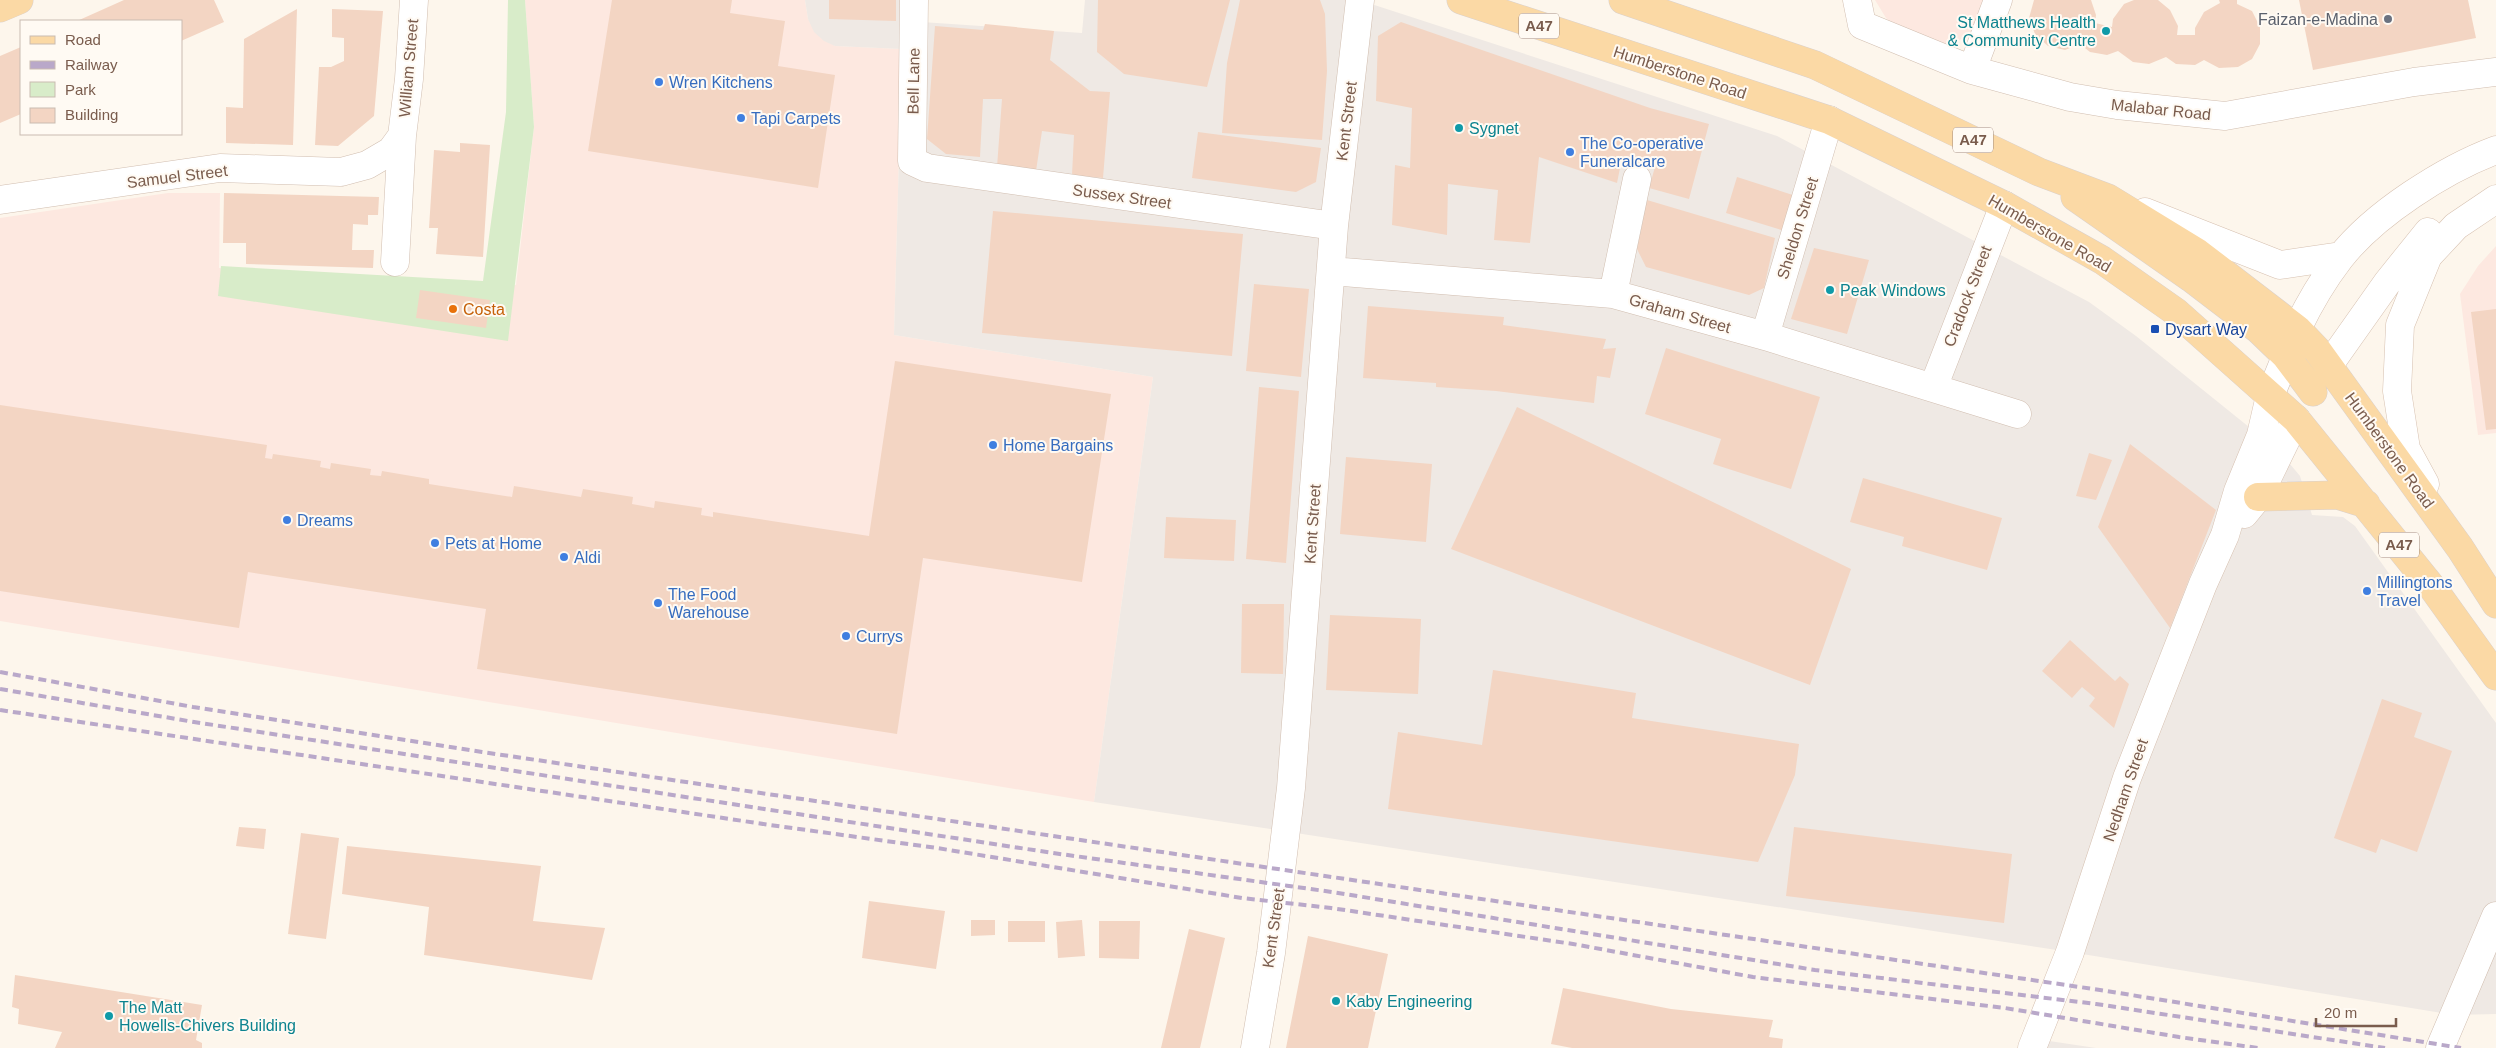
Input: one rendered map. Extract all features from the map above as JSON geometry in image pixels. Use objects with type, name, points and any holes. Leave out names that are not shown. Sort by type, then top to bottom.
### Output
[{"type":"main road","points":[[0,8],[19,0]]},
{"type":"main road","name":"Humberstone Road","points":[[1461,0],[1829,120],[2004,205],[2102,260],[2176,312],[2296,419],[2435,590],[2496,676]]},
{"type":"main road","name":"A47","points":[[1512,0],[1617,52]]},
{"type":"main road","name":"Humberstone Road","points":[[1623,0],[1815,64],[2039,172],[2108,198],[2198,253],[2297,329],[2329,365],[2460,548],[2496,604]]},
{"type":"main road","name":"A47","points":[[2039,172],[2191,278],[2259,330],[2286,356],[2313,392]]},
{"type":"main road","points":[[2258,496],[2337,494],[2366,504]]},
{"type":"street","name":"William Street","points":[[395,262],[402,136],[409,79],[414,0]]},
{"type":"street","name":"Bell Lane","points":[[912,161],[914,0]]},
{"type":"street","name":"Kent Street","points":[[1255,1048],[1271,953],[1291,788],[1334,226],[1360,0]]},
{"type":"street","name":"Malabar Road","points":[[1857,0],[1862,25],[1972,70],[2070,97],[2116,105],[2225,116],[2414,82],[2496,72]]},
{"type":"street","points":[[1972,70],[1998,0]]},
{"type":"street","name":"Sheldon Street","points":[[1765,336],[1829,120]]},
{"type":"street","name":"Samuel Street","points":[[0,200],[220,168],[341,172],[367,165],[391,151],[402,136]]},
{"type":"street","points":[[2270,396],[2311,300],[2341,256],[2372,226],[2437,177],[2496,150]]},
{"type":"street","name":"Sussex Street","points":[[912,161],[937,169],[1334,226]]},
{"type":"street","points":[[1613,294],[1637,179]]},
{"type":"street","points":[[2296,419],[2329,365],[2387,283],[2439,219],[2496,179]]},
{"type":"street","points":[[2108,198],[2280,265],[2341,256]]},
{"type":"street","points":[[2460,548],[2406,449],[2397,390],[2400,325],[2428,256],[2456,226],[2496,199]]},
{"type":"street","name":"Cradock Street","points":[[1933,388],[2004,205]]},
{"type":"street","name":"Graham Street","points":[[1331,272],[1613,294],[1765,336],[2017,414]]},
{"type":"street","name":"Nedham Street","points":[[2032,1048],[2070,952],[2127,778],[2203,584],[2226,535],[2238,490],[2261,435],[2270,396]]},
{"type":"street","name":"Nedham Street","points":[[2226,535],[2258,496],[2296,419]]},
{"type":"street","points":[[2440,1048],[2496,916]]},
{"type":"shaded area","points":[[525,0],[805,0],[808,19],[835,46],[902,49],[894,335],[1153,377],[1094,802],[0,621],[0,218],[168,193],[220,193],[219,268],[516,285],[534,127]]},
{"type":"shaded area","points":[[805,0],[907,0],[907,21],[1082,33],[1085,0],[1359,0],[1777,136],[2089,302],[2136,336],[2280,452],[2300,476],[2312,515],[2343,517],[2355,526],[2496,723],[2496,1014],[2454,1015],[2070,952],[1094,802],[1153,377],[894,335],[902,49],[835,46],[824,41],[814,32],[808,19]]},
{"type":"shaded area","points":[[1875,0],[1988,0],[1971,35],[1947,45],[1893,24],[1886,18]]},
{"type":"shaded area","points":[[2496,246],[2496,433],[2478,435],[2460,294],[2478,266]]},
{"type":"shaded area","points":[[2036,1039],[2096,1048],[2032,1048]]},
{"type":"green space","points":[[508,0],[525,0],[534,127],[508,341],[218,296],[221,266],[483,281],[506,112]]},
{"type":"building","points":[[124,0],[214,0],[224,22],[182,41],[182,20],[79,20]]},
{"type":"building","points":[[612,0],[732,0],[730,13],[785,21],[778,66],[835,75],[818,188],[588,151]]},
{"type":"building","points":[[829,0],[896,0],[896,21],[829,19]]},
{"type":"building","points":[[1098,0],[1230,0],[1207,87],[1124,74],[1097,52]]},
{"type":"building","points":[[1240,0],[1320,0],[1325,14],[1327,71],[1322,140],[1222,133],[1227,63]]},
{"type":"building","name":"St Matthews Health & Community Centre","points":[[2034,0],[2091,0],[2096,15],[2095,23],[2112,27],[2113,19],[2124,4],[2134,0],[2158,0],[2170,10],[2178,26],[2177,35],[2195,35],[2195,28],[2204,12],[2220,3],[2219,0],[2237,0],[2237,4],[2252,11],[2260,27],[2260,44],[2252,59],[2238,67],[2219,68],[2204,60],[2195,65],[2176,64],[2166,57],[2149,64],[2133,62],[2118,51],[2107,55],[2090,52],[2080,44],[2065,50],[2048,46],[2035,34],[2029,18]]},
{"type":"building","name":"Faizan-e-Madina","points":[[2299,0],[2468,0],[2476,38],[2313,70]]},
{"type":"building","points":[[297,9],[293,145],[226,143],[226,107],[243,108],[244,39]]},
{"type":"building","points":[[332,9],[383,11],[374,116],[338,146],[315,145],[319,67],[331,67],[344,61],[344,38],[332,37]]},
{"type":"building","points":[[1401,22],[1650,108],[1709,124],[1689,199],[1649,188],[1655,167],[1622,158],[1617,183],[1539,157],[1530,243],[1494,240],[1498,190],[1448,184],[1447,235],[1392,225],[1395,165],[1410,168],[1412,108],[1376,101],[1378,36]]},
{"type":"building","points":[[985,24],[1054,31],[1050,60],[1090,91],[1110,92],[1103,178],[1072,175],[1074,135],[1042,131],[1036,171],[997,167],[1002,99],[983,99],[980,157],[946,154],[927,139],[935,26],[983,30]]},
{"type":"building","points":[[20,47],[20,114],[0,123],[0,56]]},
{"type":"building","points":[[1198,132],[1321,148],[1316,182],[1296,192],[1192,178]]},
{"type":"building","points":[[460,143],[490,145],[483,257],[436,254],[438,228],[429,228],[434,150],[460,152]]},
{"type":"building","points":[[1737,177],[1799,197],[1788,232],[1726,213]]},
{"type":"building","points":[[224,193],[379,197],[378,215],[368,215],[368,225],[353,224],[352,250],[374,250],[373,268],[246,264],[246,243],[223,243]]},
{"type":"building","points":[[1647,200],[1775,238],[1764,288],[1749,295],[1646,267],[1637,249]]},
{"type":"building","points":[[993,211],[1243,234],[1232,356],[982,333]]},
{"type":"building","name":"Peak Windows","points":[[1814,248],[1869,260],[1847,334],[1791,319]]},
{"type":"building","points":[[1254,284],[1309,289],[1301,377],[1246,371]]},
{"type":"building","name":"Costa","points":[[420,290],[490,300],[486,328],[416,318]]},
{"type":"building","points":[[1368,306],[1504,317],[1503,325],[1606,339],[1603,349],[1616,348],[1610,378],[1597,376],[1594,403],[1496,391],[1436,387],[1436,383],[1363,378]]},
{"type":"building","points":[[2496,309],[2496,429],[2486,430],[2471,312]]},
{"type":"building","points":[[1666,348],[1820,397],[1791,489],[1713,464],[1721,439],[1645,414]]},
{"type":"building","points":[[895,361],[1111,394],[1082,582],[923,558],[897,734],[477,669],[486,609],[248,572],[239,628],[0,591],[0,405],[267,445],[265,458],[272,459],[273,454],[321,461],[320,467],[330,469],[331,463],[371,469],[370,475],[381,476],[382,471],[429,479],[429,484],[512,497],[514,486],[581,497],[583,489],[633,497],[632,504],[654,508],[655,501],[702,508],[701,515],[713,517],[713,512],[869,536]]},
{"type":"building","points":[[1259,387],[1299,391],[1286,563],[1246,559]]},
{"type":"building","points":[[1517,407],[1851,569],[1810,685],[1451,549]]},
{"type":"building","points":[[2130,444],[2216,510],[2170,628],[2098,527]]},
{"type":"building","points":[[2089,453],[2112,460],[2096,500],[2076,496]]},
{"type":"building","points":[[1346,457],[1432,464],[1426,542],[1340,534]]},
{"type":"building","points":[[1863,478],[2002,518],[1987,570],[1902,546],[1904,537],[1850,522]]},
{"type":"building","points":[[1166,517],[1236,520],[1234,561],[1164,558]]},
{"type":"building","points":[[1242,604],[1284,604],[1283,674],[1241,673]]},
{"type":"building","points":[[1330,615],[1421,619],[1418,694],[1326,690]]},
{"type":"building","points":[[2070,640],[2115,681],[2120,676],[2129,684],[2114,728],[2089,706],[2095,698],[2082,687],[2072,698],[2042,671]]},
{"type":"building","points":[[1493,670],[1636,693],[1632,718],[1799,744],[1795,775],[1758,862],[1388,809],[1398,732],[1482,745]]},
{"type":"building","points":[[2382,699],[2422,713],[2414,737],[2452,751],[2417,852],[2381,839],[2376,853],[2334,838]]},
{"type":"building","points":[[239,827],[266,829],[264,849],[236,846]]},
{"type":"building","points":[[1794,827],[2012,854],[2004,923],[1786,896]]},
{"type":"building","points":[[301,833],[339,838],[326,939],[288,934]]},
{"type":"building","points":[[347,846],[541,866],[533,921],[605,928],[592,980],[424,955],[429,907],[342,894]]},
{"type":"building","points":[[869,901],[945,911],[936,969],[862,958]]},
{"type":"building","points":[[971,920],[995,920],[995,935],[971,936]]},
{"type":"building","points":[[1082,920],[1085,956],[1058,958],[1056,922]]},
{"type":"building","points":[[1008,921],[1045,921],[1045,942],[1008,942]]},
{"type":"building","points":[[1099,921],[1140,921],[1139,959],[1099,958]]},
{"type":"building","points":[[1189,929],[1225,938],[1200,1048],[1161,1048]]},
{"type":"building","name":"Kaby Engineering","points":[[1308,936],[1388,954],[1368,1048],[1286,1048]]},
{"type":"building","name":"The Matt Howells-Chivers Building","points":[[15,975],[202,1005],[196,1040],[202,1043],[202,1048],[55,1048],[62,1032],[18,1024],[19,1009],[12,1007]]},
{"type":"building","points":[[1563,988],[1671,1009],[1773,1020],[1769,1037],[1783,1039],[1782,1048],[1572,1048],[1551,1044]]},
{"type":"railway","points":[[0,672],[193,707],[482,752],[2100,990],[2461,1048]]},
{"type":"railway","points":[[0,689],[194,722],[1053,853],[1332,892],[1815,970],[2096,1004],[2385,1048]]},
{"type":"railway","points":[[0,710],[770,825],[937,848],[1242,898],[1331,908],[1573,944],[1753,977],[2005,1008],[2258,1048]]},
{"type":"place","name":"Faizan-e-Madina","points":[[2388,19]]},
{"type":"place","name":"St Matthews Health & Community Centre","points":[[2106,31]]},
{"type":"place","name":"Wren Kitchens","points":[[659,82]]},
{"type":"place","name":"Tapi Carpets","points":[[741,118]]},
{"type":"place","name":"Sygnet","points":[[1459,128]]},
{"type":"place","name":"The Co-operative Funeralcare","points":[[1570,152]]},
{"type":"place","name":"Peak Windows","points":[[1830,290]]},
{"type":"place","name":"Costa","points":[[453,309]]},
{"type":"place","name":"Dysart Way","points":[[2155,329]]},
{"type":"place","name":"Home Bargains","points":[[993,445]]},
{"type":"place","name":"Dreams","points":[[287,520]]},
{"type":"place","name":"Pets at Home","points":[[435,543]]},
{"type":"place","name":"Aldi","points":[[564,557]]},
{"type":"place","name":"Millingtons Travel","points":[[2367,591]]},
{"type":"place","name":"The Food Warehouse","points":[[658,603]]},
{"type":"place","name":"Currys","points":[[846,636]]},
{"type":"place","name":"Kaby Engineering","points":[[1336,1001]]},
{"type":"place","name":"The Matt Howells-Chivers Building","points":[[109,1016]]}]
